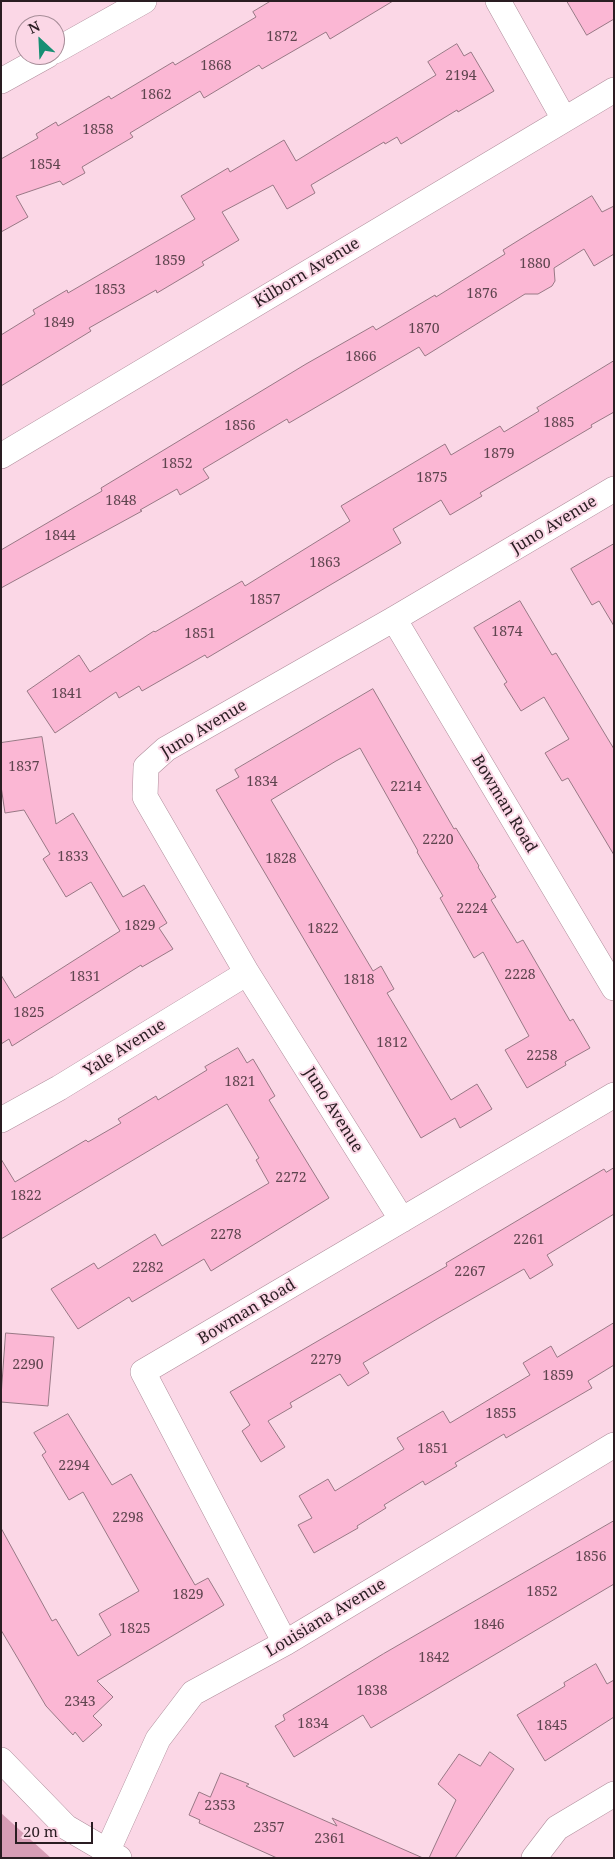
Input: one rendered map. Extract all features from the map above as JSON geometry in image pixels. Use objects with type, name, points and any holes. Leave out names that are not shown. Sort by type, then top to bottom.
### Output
[{"type":"street","points":[[65,45],[144,1]]},
{"type":"street","points":[[498,1],[564,119]]},
{"type":"street","points":[[1,82],[31,65]]},
{"type":"street","name":"Kilborn Avenue","points":[[1,456],[614,90]]},
{"type":"street","name":"Juno Avenue","points":[[402,1220],[247,973],[145,796],[146,768],[166,748],[394,620],[614,489]]},
{"type":"street","name":"Bowman Road","points":[[394,620],[614,988]]},
{"type":"street","name":"Yale Avenue","points":[[1,1120],[59,1088],[247,973]]},
{"type":"street","name":"Bowman Road","points":[[286,1643],[144,1372],[614,1095]]},
{"type":"street","name":"Louisiana Avenue","points":[[113,1855],[158,1739],[193,1693],[286,1643],[614,1445]]},
{"type":"street","points":[[1,1760],[66,1826],[113,1855]]},
{"type":"street","points":[[534,1858],[557,1828],[614,1794]]},
{"type":"shaded area","points":[[1,1813],[51,1858],[1,1858]]},
{"type":"building","points":[[271,1],[393,1],[330,39],[326,32],[262,69],[259,65],[204,98],[200,91],[130,133],[133,137],[82,167],[85,173],[63,185],[60,181],[16,196],[28,217],[1,232],[1,159],[38,138],[36,134],[56,122],[58,126],[109,96],[111,99],[173,62],[175,65],[256,17],[253,12]]},
{"type":"building","points":[[567,1],[614,1],[614,19],[587,35]]},
{"type":"building","points":[[457,44],[464,56],[471,52],[494,91],[458,112],[457,110],[401,144],[397,137],[385,144],[384,142],[311,185],[315,193],[287,209],[273,185],[222,212],[239,240],[202,262],[204,265],[157,293],[156,290],[89,328],[91,331],[1,386],[1,335],[35,314],[33,310],[67,290],[68,293],[195,219],[181,196],[228,168],[230,172],[284,140],[296,161],[436,75],[428,62]]},
{"type":"building","points":[[592,196],[602,212],[614,206],[614,254],[594,266],[584,249],[554,268],[555,281],[552,286],[538,294],[525,294],[425,356],[419,347],[289,423],[287,419],[203,469],[209,478],[180,495],[177,489],[140,510],[142,511],[1,588],[1,550],[102,491],[101,488],[306,364],[373,326],[376,330],[435,295],[436,297],[505,254],[503,250]]},
{"type":"building","points":[[614,361],[614,412],[480,493],[482,496],[450,515],[441,500],[393,529],[401,543],[207,658],[205,655],[142,691],[139,686],[119,698],[116,692],[55,733],[27,691],[79,655],[90,672],[154,631],[242,581],[245,586],[350,521],[341,506],[445,444],[451,455],[500,426],[504,432],[539,411],[537,408]]},
{"type":"building","points":[[614,544],[614,626],[599,601],[592,605],[571,569]]},
{"type":"building","points":[[520,601],[552,655],[556,653],[614,749],[614,855],[568,778],[562,781],[545,753],[569,739],[544,697],[521,711],[504,684],[507,682],[474,628]]},
{"type":"building","points":[[373,689],[454,829],[456,828],[479,866],[496,897],[491,900],[517,943],[523,940],[570,1021],[573,1019],[590,1048],[565,1062],[566,1065],[527,1088],[505,1050],[529,1036],[483,952],[474,958],[440,898],[443,896],[360,748],[271,800],[373,971],[381,966],[394,989],[387,993],[451,1100],[477,1084],[492,1109],[460,1128],[455,1118],[421,1138],[216,790],[239,777],[235,770]]},
{"type":"building","points":[[42,737],[56,824],[73,813],[123,897],[144,885],[167,923],[159,928],[173,949],[142,967],[141,965],[12,1046],[9,1039],[1,1044],[1,975],[15,998],[120,931],[91,882],[66,897],[43,859],[50,854],[24,810],[5,813],[1,786],[1,743]]},
{"type":"building","points":[[238,1048],[247,1063],[253,1059],[275,1096],[269,1100],[329,1198],[211,1271],[204,1259],[132,1302],[129,1297],[78,1329],[51,1289],[94,1263],[98,1269],[155,1234],[162,1246],[269,1183],[256,1160],[259,1158],[227,1104],[1,1239],[1,1159],[15,1182],[86,1140],[88,1142],[121,1123],[118,1119],[156,1096],[158,1100],[207,1070],[205,1067]]},
{"type":"building","points":[[614,1168],[614,1214],[547,1255],[553,1265],[530,1279],[524,1269],[437,1319],[363,1363],[369,1373],[348,1386],[340,1374],[290,1403],[292,1407],[268,1421],[285,1447],[261,1462],[242,1431],[250,1425],[230,1392],[447,1266],[446,1263],[604,1169],[606,1172]]},
{"type":"building","points":[[614,1323],[614,1365],[588,1381],[592,1388],[506,1438],[504,1434],[455,1463],[457,1466],[425,1485],[423,1481],[384,1505],[386,1508],[357,1526],[358,1528],[314,1553],[298,1525],[312,1518],[299,1496],[328,1479],[335,1491],[404,1449],[397,1438],[443,1411],[450,1423],[530,1375],[523,1363],[551,1346],[557,1357]]},
{"type":"building","points":[[6,1333],[54,1337],[48,1406],[1,1402]]},
{"type":"building","points":[[68,1414],[112,1485],[131,1474],[195,1585],[208,1578],[224,1605],[97,1681],[113,1697],[93,1716],[102,1725],[83,1742],[75,1732],[73,1735],[46,1706],[1,1630],[1,1528],[52,1621],[56,1619],[78,1656],[111,1635],[99,1614],[139,1591],[83,1492],[69,1500],[42,1455],[46,1452],[34,1433]]},
{"type":"building","points":[[614,1521],[614,1584],[371,1728],[363,1715],[294,1757],[275,1726],[285,1720],[283,1715],[383,1654]]},
{"type":"building","points":[[596,1664],[607,1684],[614,1680],[614,1717],[545,1761],[517,1715],[565,1686],[564,1683]]},
{"type":"building","points":[[490,1752],[514,1769],[455,1858],[429,1858],[456,1800],[438,1784],[459,1754],[480,1766]]},
{"type":"building","points":[[221,1773],[249,1784],[246,1786],[337,1826],[332,1818],[423,1858],[277,1858],[199,1823],[200,1820],[189,1815],[199,1792],[210,1797]]}]
